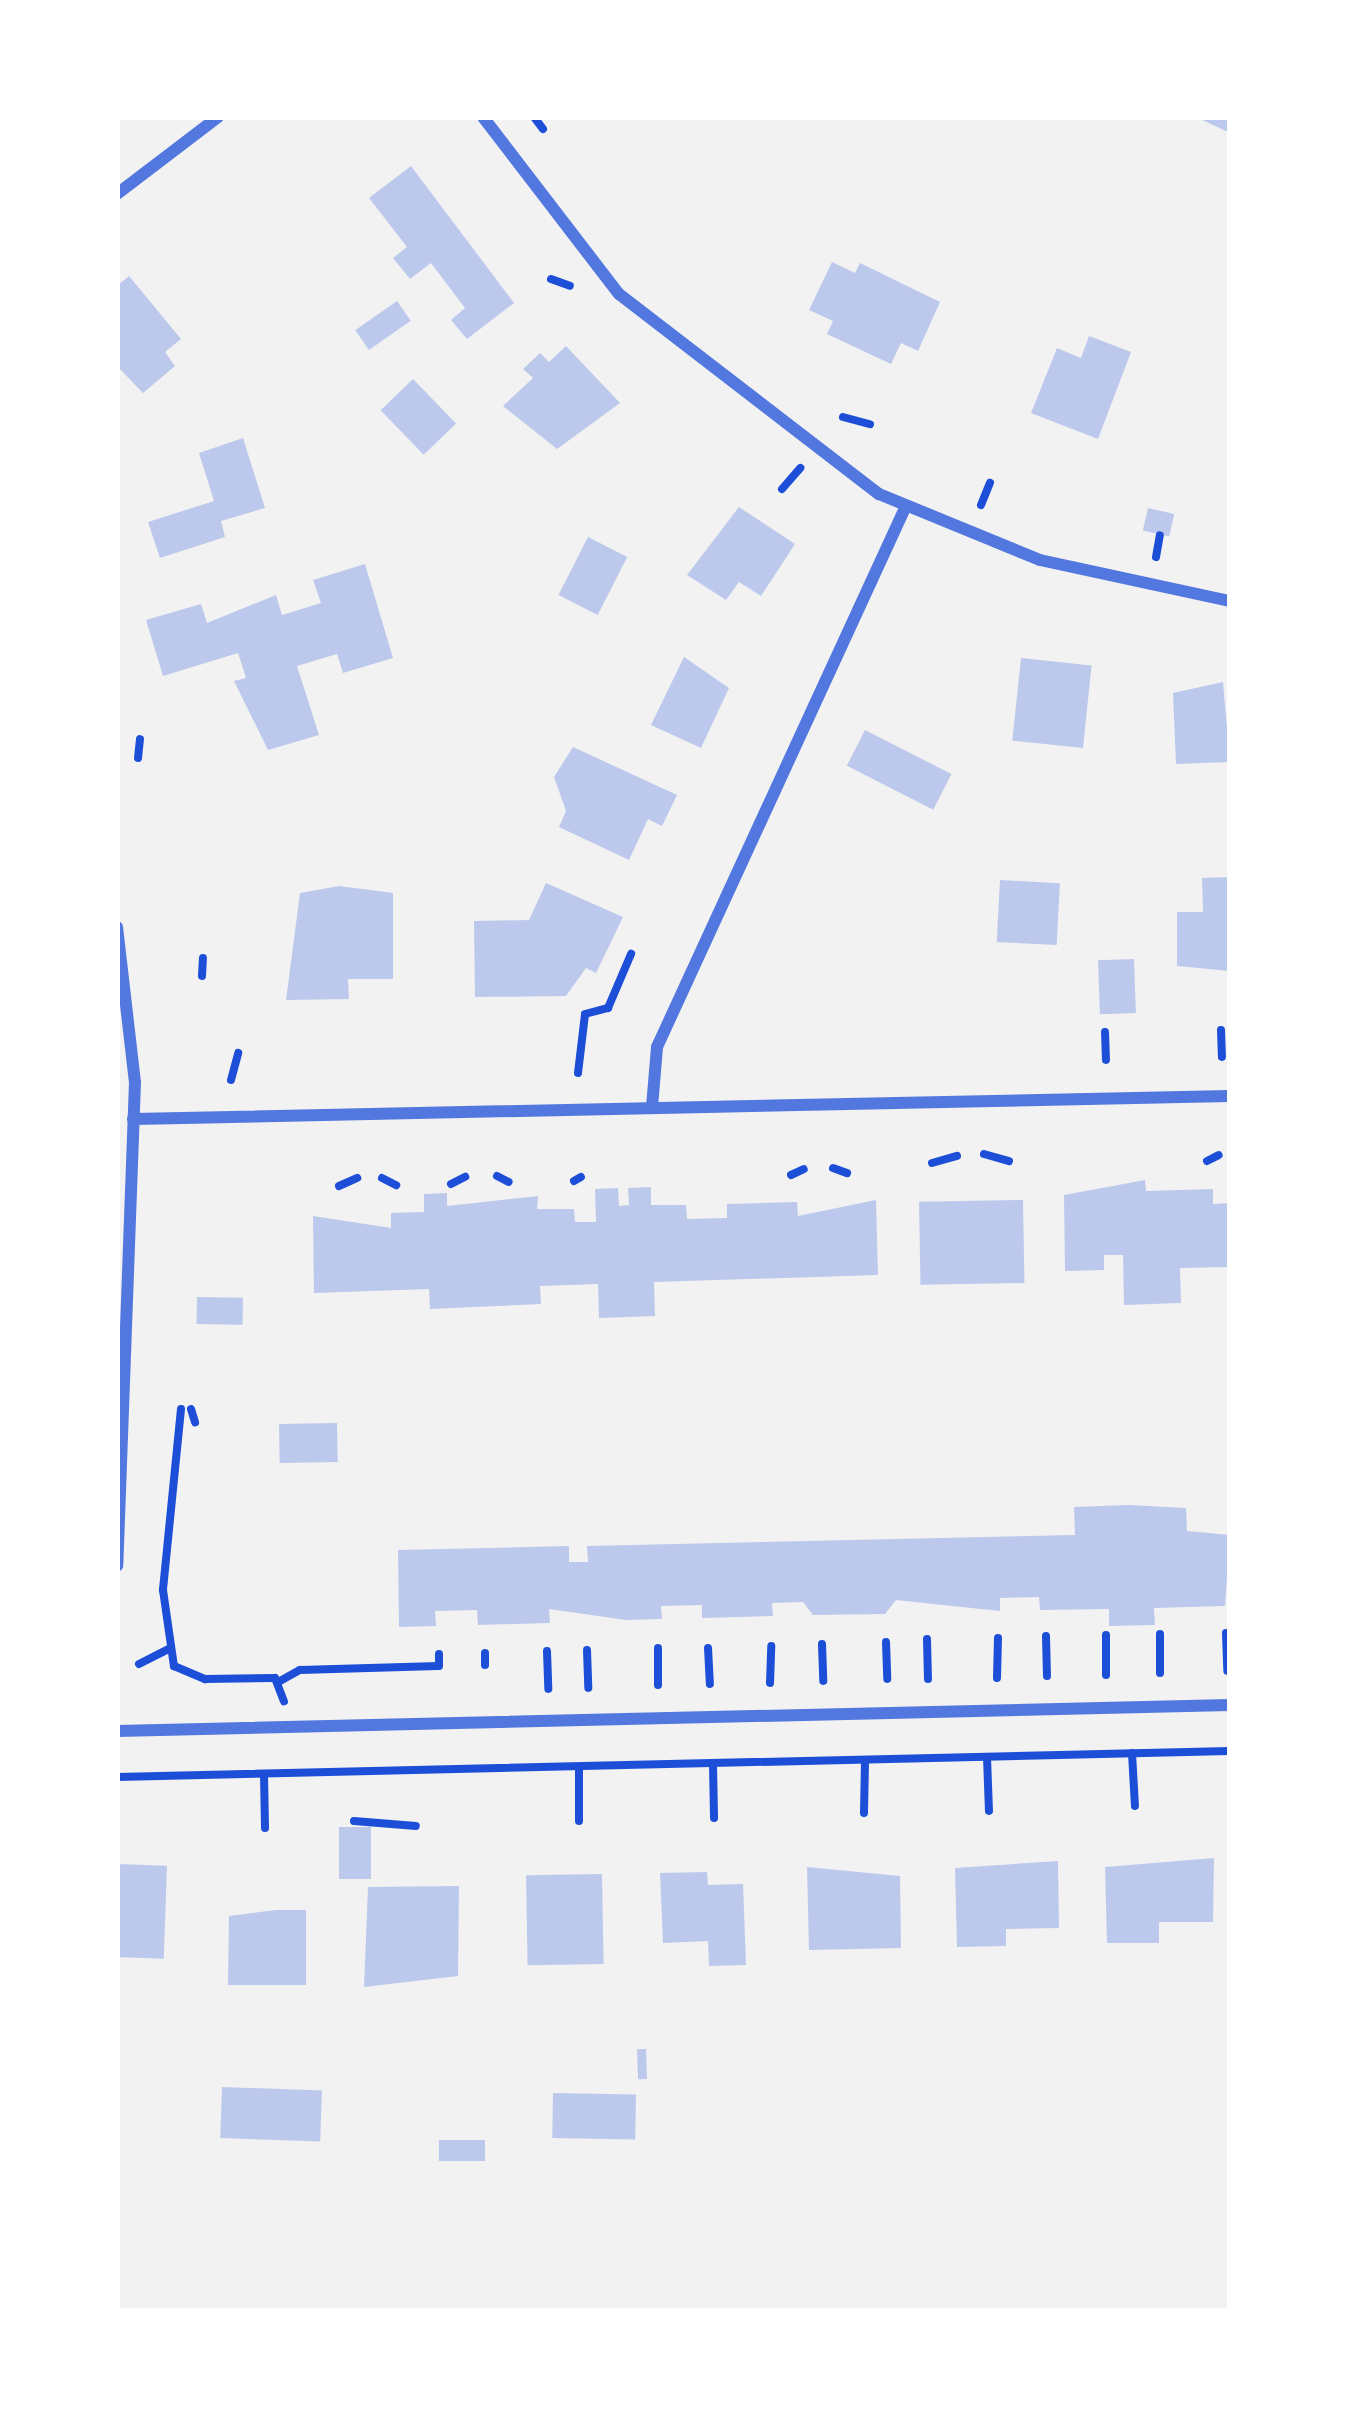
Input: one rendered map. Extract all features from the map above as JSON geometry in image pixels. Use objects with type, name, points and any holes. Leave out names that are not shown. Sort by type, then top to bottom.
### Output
[{"type":"street","points":[[117,194],[218,117]]},
{"type":"street","points":[[483,117],[619,295],[905,508],[1040,560],[1230,601]]},
{"type":"street","points":[[652,1107],[656,1047],[905,508]]},
{"type":"street","points":[[117,927],[133,1119],[117,1566]]},
{"type":"street","points":[[133,1119],[1230,1096]]},
{"type":"street","points":[[117,1731],[1230,1705]]},
{"type":"path","points":[[534,117],[544,129]]},
{"type":"path","points":[[551,279],[572,287]]},
{"type":"path","points":[[843,417],[869,424]]},
{"type":"path","points":[[138,758],[140,740]]},
{"type":"path","points":[[578,1073],[585,1014],[608,1008],[631,954]]},
{"type":"path","points":[[202,976],[203,958]]},
{"type":"path","points":[[1221,1030],[1222,1057]]},
{"type":"path","points":[[1105,1032],[1106,1060]]},
{"type":"path","points":[[231,1080],[238,1053]]},
{"type":"path","points":[[984,1154],[1009,1161]]},
{"type":"path","points":[[1207,1161],[1219,1155]]},
{"type":"path","points":[[932,1163],[957,1156]]},
{"type":"path","points":[[833,1168],[847,1173]]},
{"type":"path","points":[[791,1175],[804,1169]]},
{"type":"path","points":[[497,1176],[509,1182]]},
{"type":"path","points":[[451,1184],[465,1177]]},
{"type":"path","points":[[338,1186],[356,1178]]},
{"type":"path","points":[[382,1178],[397,1184]]},
{"type":"path","points":[[195,1422],[186,1409],[180,1451],[167,1464],[169,1648],[190,1676],[280,1681],[300,1670],[439,1666],[439,1654]]},
{"type":"path","points":[[1226,1633],[1227,1672]]},
{"type":"path","points":[[1160,1634],[1160,1673]]},
{"type":"path","points":[[1106,1635],[1106,1675]]},
{"type":"path","points":[[1046,1636],[1047,1676]]},
{"type":"path","points":[[997,1678],[998,1638]]},
{"type":"path","points":[[927,1639],[928,1678]]},
{"type":"path","points":[[886,1642],[887,1679]]},
{"type":"path","points":[[822,1644],[823,1681]]},
{"type":"path","points":[[770,1646],[770,1682]]},
{"type":"path","points":[[139,1664],[169,1648]]},
{"type":"path","points":[[658,1648],[658,1685]]},
{"type":"path","points":[[708,1648],[710,1684]]},
{"type":"path","points":[[587,1650],[588,1688]]},
{"type":"path","points":[[547,1651],[548,1689]]},
{"type":"path","points":[[485,1653],[485,1665]]},
{"type":"path","points":[[280,1681],[284,1702]]},
{"type":"path","points":[[117,1777],[1230,1751]]},
{"type":"path","points":[[1132,1753],[1135,1806]]},
{"type":"path","points":[[286,1755],[287,1774]]},
{"type":"path","points":[[987,1757],[988,1811]]},
{"type":"path","points":[[864,1813],[865,1760]]},
{"type":"path","points":[[713,1764],[714,1818]]},
{"type":"path","points":[[579,1768],[579,1821]]},
{"type":"path","points":[[264,1775],[265,1828]]},
{"type":"path","points":[[354,1821],[416,1826]]},
{"type":"building","points":[[1196,117],[1230,117],[1230,133]]},
{"type":"building","points":[[411,166],[514,303],[467,339],[451,320],[465,308],[431,263],[410,279],[393,258],[407,247],[369,198]]},
{"type":"building","points":[[832,262],[855,273],[860,263],[940,302],[918,351],[901,343],[891,364],[827,334],[833,321],[809,310]]},
{"type":"building","points":[[129,276],[181,339],[165,352],[175,366],[143,393],[117,366],[117,286]]},
{"type":"building","points":[[397,301],[411,321],[369,350],[355,330]]},
{"type":"building","points":[[1089,336],[1131,352],[1098,439],[1031,413],[1057,348],[1081,358]]},
{"type":"building","points":[[566,346],[620,403],[557,449],[503,406],[533,378],[523,369],[540,353],[549,362]]},
{"type":"building","points":[[413,379],[456,424],[424,455],[381,410]]},
{"type":"building","points":[[243,438],[265,508],[221,521],[225,537],[160,558],[148,522],[214,501],[199,453]]},
{"type":"building","points":[[739,507],[795,544],[761,596],[739,582],[726,600],[687,575]]},
{"type":"building","points":[[1148,508],[1174,514],[1169,536],[1143,530]]},
{"type":"building","points":[[588,537],[627,557],[598,615],[558,595]]},
{"type":"building","points":[[365,564],[393,658],[343,673],[337,654],[297,666],[319,735],[268,750],[234,681],[246,678],[238,653],[163,676],[146,620],[201,604],[207,623],[276,595],[282,615],[321,603],[313,580]]},
{"type":"building","points":[[684,657],[729,688],[701,748],[651,725]]},
{"type":"building","points":[[1021,658],[1092,665],[1083,748],[1012,741]]},
{"type":"building","points":[[1223,682],[1230,762],[1176,764],[1173,693]]},
{"type":"building","points":[[865,730],[951,774],[933,810],[847,766]]},
{"type":"building","points":[[573,747],[677,795],[662,826],[648,819],[629,860],[559,827],[566,811],[554,777]]},
{"type":"building","points":[[1230,877],[1230,971],[1177,966],[1177,912],[1203,912],[1202,878]]},
{"type":"building","points":[[1000,880],[1060,883],[1057,945],[997,942]]},
{"type":"building","points":[[546,883],[623,917],[596,973],[586,968],[566,996],[475,997],[474,921],[529,920]]},
{"type":"building","points":[[339,886],[393,893],[393,979],[348,979],[349,999],[286,1000],[300,893]]},
{"type":"building","points":[[1134,959],[1136,1013],[1100,1014],[1098,960]]},
{"type":"building","points":[[1145,1180],[1146,1191],[1213,1189],[1213,1204],[1230,1203],[1230,1267],[1180,1268],[1181,1303],[1124,1305],[1123,1255],[1104,1255],[1104,1270],[1065,1271],[1064,1195]]},
{"type":"building","points":[[651,1187],[651,1205],[686,1205],[687,1219],[727,1218],[727,1204],[797,1202],[798,1216],[876,1200],[878,1275],[654,1282],[655,1316],[599,1318],[598,1284],[540,1286],[541,1304],[430,1309],[429,1289],[314,1293],[313,1216],[391,1228],[391,1213],[424,1212],[424,1194],[447,1193],[447,1206],[538,1196],[537,1209],[574,1209],[575,1222],[596,1222],[595,1189],[618,1188],[619,1206],[629,1205],[628,1188]]},
{"type":"building","points":[[1023,1200],[1024,1283],[920,1285],[919,1202]]},
{"type":"building","points":[[197,1297],[243,1298],[243,1325],[197,1324]]},
{"type":"building","points":[[337,1423],[338,1462],[280,1463],[279,1424]]},
{"type":"building","points":[[1074,1507],[1186,1508],[1187,1531],[1230,1535],[1225,1606],[1154,1608],[1155,1625],[1109,1626],[1109,1609],[1040,1610],[1039,1597],[1000,1598],[1000,1611],[896,1600],[885,1614],[813,1615],[803,1602],[772,1603],[773,1616],[702,1618],[702,1605],[661,1606],[662,1619],[626,1620],[549,1609],[550,1623],[478,1625],[477,1610],[435,1611],[436,1626],[399,1627],[398,1550],[569,1546],[569,1562],[588,1562],[587,1546],[1075,1535]]},
{"type":"building","points":[[339,1827],[371,1827],[371,1879],[339,1879]]},
{"type":"building","points":[[1214,1858],[1213,1922],[1159,1922],[1159,1943],[1107,1943],[1105,1867]]},
{"type":"building","points":[[1058,1861],[1059,1928],[1006,1929],[1006,1946],[957,1947],[955,1868]]},
{"type":"building","points":[[117,1864],[167,1866],[164,1959],[117,1957]]},
{"type":"building","points":[[807,1867],[900,1876],[901,1948],[809,1950]]},
{"type":"building","points":[[707,1872],[708,1885],[743,1884],[746,1965],[709,1966],[708,1941],[663,1943],[660,1873]]},
{"type":"building","points":[[602,1874],[604,1964],[528,1965],[526,1875]]},
{"type":"building","points":[[459,1886],[458,1976],[364,1987],[368,1887]]},
{"type":"building","points":[[306,1910],[306,1985],[228,1985],[229,1916]]},
{"type":"building","points":[[637,2049],[646,2049],[647,2079],[638,2079]]},
{"type":"building","points":[[222,2087],[322,2090],[320,2141],[220,2138]]},
{"type":"building","points":[[553,2093],[636,2094],[635,2139],[552,2138]]},
{"type":"building","points":[[439,2140],[485,2140],[485,2161],[439,2161]]}]
